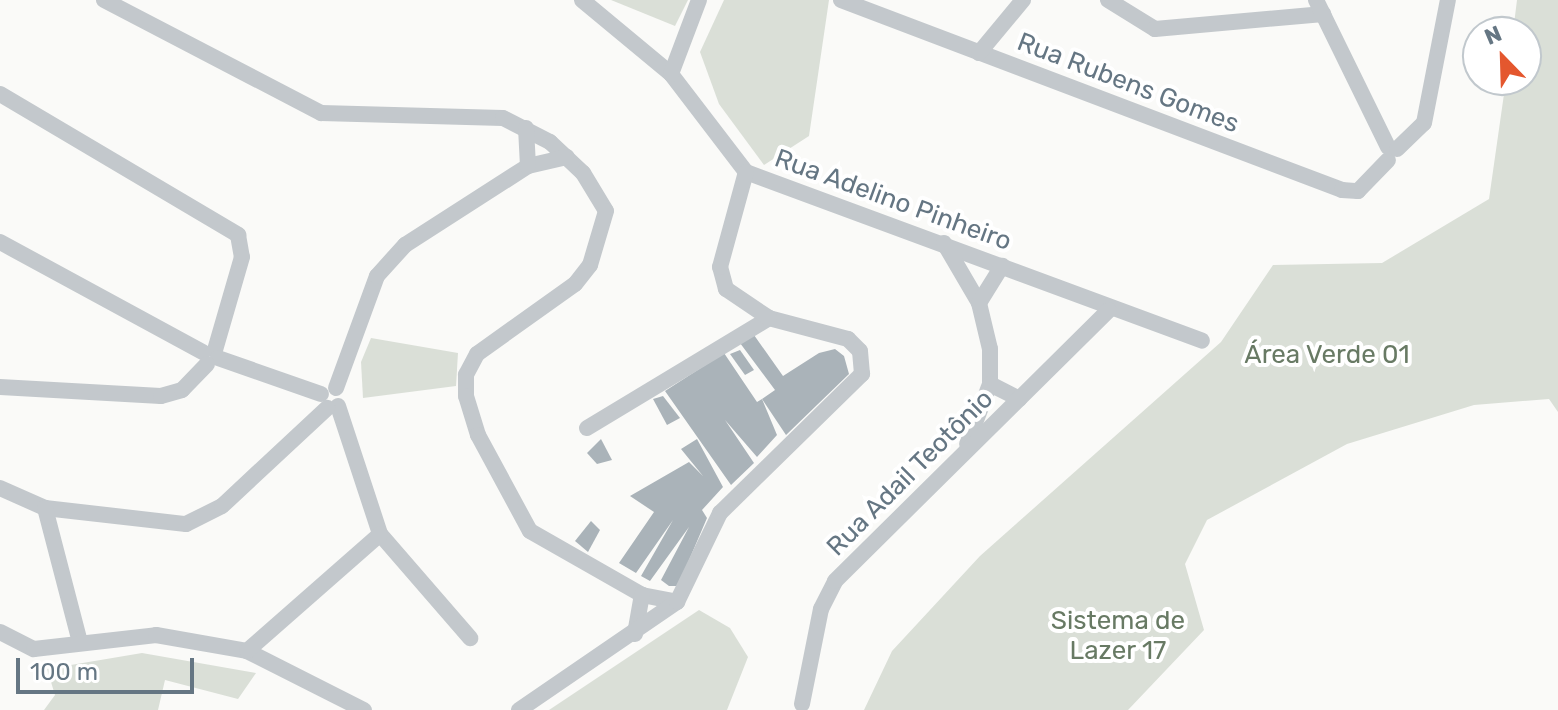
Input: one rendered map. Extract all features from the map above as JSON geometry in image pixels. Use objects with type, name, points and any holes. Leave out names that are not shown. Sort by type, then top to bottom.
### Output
[{"type":"street","points":[[104,0],[329,115],[503,118],[526,128],[567,157],[594,184],[606,211],[590,265],[575,284],[477,354],[466,375],[466,396],[520,521],[642,595],[677,602]]},
{"type":"street","name":"Rua Adelino Pinheiro","points":[[582,0],[671,74],[746,172],[943,241],[1109,310],[1202,341]]},
{"type":"street","points":[[671,74],[699,0]]},
{"type":"street","name":"Rua Rubens Gomes","points":[[841,0],[1342,190],[1358,191],[1391,152],[1424,123],[1448,0]]},
{"type":"street","points":[[979,53],[1023,0]]},
{"type":"street","points":[[1108,0],[1155,29],[1319,7],[1391,152]]},
{"type":"street","points":[[0,94],[238,235],[242,257],[211,356],[182,390],[161,396],[0,387]]},
{"type":"street","points":[[526,128],[528,166]]},
{"type":"street","points":[[0,488],[45,508],[159,523],[206,517],[331,399],[377,276],[405,245],[528,166],[567,157]]},
{"type":"street","points":[[519,710],[635,634],[677,602],[720,513],[862,374],[863,358],[848,339],[769,318],[734,296],[721,278],[746,172]]},
{"type":"street","points":[[943,241],[979,303],[990,384],[961,456]]},
{"type":"street","points":[[0,242],[211,356],[331,399]]},
{"type":"street","points":[[979,303],[1002,266]]},
{"type":"street","name":"Rua Adail Teotônio","points":[[802,704],[821,609],[835,581],[1109,310]]},
{"type":"street","points":[[587,428],[769,318]]},
{"type":"street","points":[[990,384],[1019,399]]},
{"type":"street","points":[[331,399],[380,534],[470,638]]},
{"type":"street","points":[[45,508],[80,642]]},
{"type":"street","points":[[247,651],[380,534]]},
{"type":"street","points":[[635,634],[642,595]]},
{"type":"street","points":[[0,632],[34,649],[156,635],[247,651],[364,710]]},
{"type":"green space","points":[[611,0],[688,0],[675,26]]},
{"type":"green space","points":[[724,0],[829,0],[809,136],[764,165],[719,104],[700,52]]},
{"type":"green space","name":"Área Verde 01","points":[[1517,0],[1558,0],[1558,412],[1549,399],[1474,405],[1347,444],[1207,520],[1185,564],[1204,630],[1128,710],[864,710],[892,651],[980,556],[1221,342],[1273,265],[1382,263],[1489,199],[1504,96],[1542,96],[1542,16],[1515,16]]},
{"type":"green space","points":[[371,338],[458,353],[456,386],[363,398],[361,362]]},
{"type":"green space","points":[[699,610],[730,628],[748,657],[727,710],[549,710]]},
{"type":"green space","points":[[142,653],[256,673],[238,699],[165,680],[158,710],[44,710],[55,695],[47,669]]},
{"type":"building","points":[[754,335],[783,376],[819,353],[835,349],[844,356],[849,374],[786,435],[762,399],[775,390],[740,343]]},
{"type":"building","points":[[740,350],[754,370],[745,375],[730,354]]},
{"type":"building","points":[[724,353],[757,402],[762,399],[777,435],[757,457],[725,420],[754,463],[731,485],[665,391]]},
{"type":"building","points":[[663,396],[680,418],[667,425],[653,399]]},
{"type":"building","points":[[601,439],[612,460],[597,464],[587,453]]},
{"type":"building","points":[[697,439],[723,487],[702,510],[707,518],[678,586],[669,586],[661,580],[689,527],[650,581],[641,576],[673,520],[636,573],[619,563],[654,512],[630,496],[689,462],[703,476],[681,449]]},
{"type":"building","points":[[591,521],[600,530],[588,552],[575,541]]},
{"type":"park label","name":"Sistema de Lazer 17","points":[[1118,636]]}]
